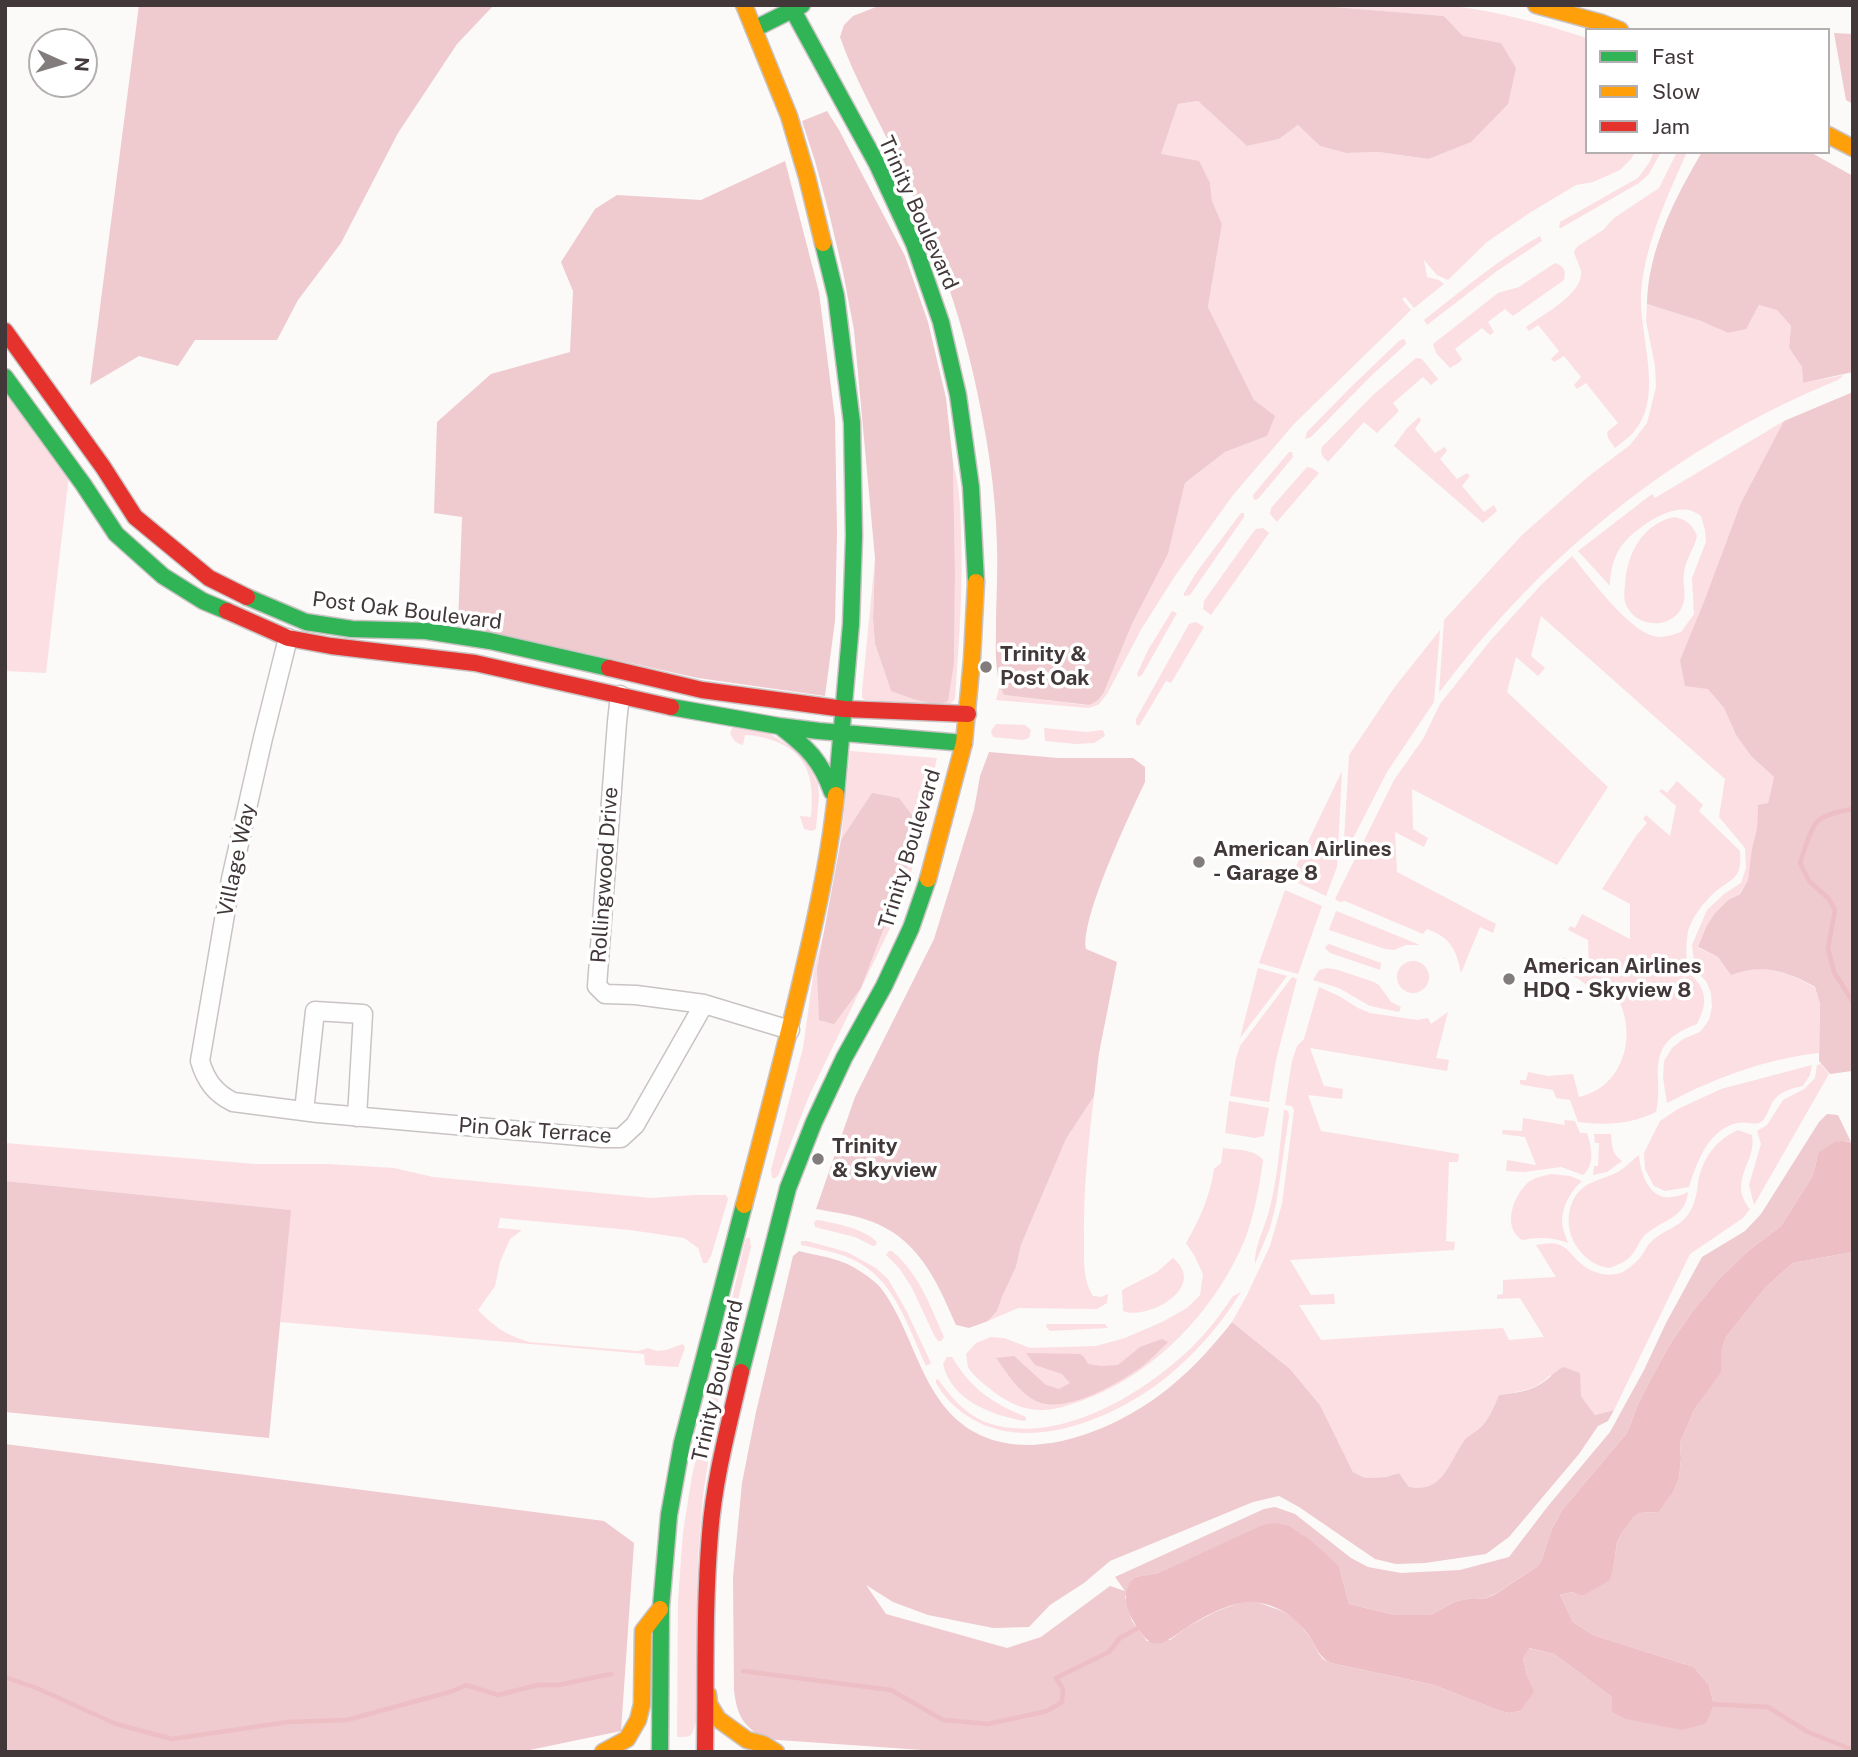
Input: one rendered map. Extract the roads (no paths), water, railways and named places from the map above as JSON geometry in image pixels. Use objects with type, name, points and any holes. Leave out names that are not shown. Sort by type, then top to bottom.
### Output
[{"type":"main road","name":"Trinity Boulevard","points":[[660,1752],[660,1609],[666,1531],[682,1443],[790,1030],[820,901],[830,848],[851,624],[854,536],[852,423],[836,296],[789,116],[744,5]]},
{"type":"main road","points":[[1536,5],[1614,28]]},
{"type":"main road","name":"Trinity Boulevard","points":[[705,1752],[710,1545],[717,1479],[742,1368],[788,1188],[814,1122],[844,1058],[884,986],[911,928],[930,873],[964,743],[972,660],[976,576],[971,487],[958,395],[942,322],[914,244],[877,164],[795,7]]},
{"type":"main road","points":[[754,29],[795,7]]},
{"type":"main road","points":[[1830,136],[1853,148]]},
{"type":"main road","name":"Post Oak Boulevard","points":[[5,331],[103,467],[135,517],[209,578],[254,601],[306,622],[352,629],[426,631],[490,640],[696,689],[775,701],[844,709],[968,714]]},
{"type":"main road","name":"Post Oak Boulevard","points":[[5,377],[116,534],[163,576],[203,601],[288,638],[331,646],[475,663],[667,706],[779,726],[964,743]]},
{"type":"main road","points":[[288,638],[290,615]]},
{"type":"main road","points":[[648,677],[660,686],[666,696],[667,706],[696,689]]},
{"type":"main road","points":[[779,726],[808,748],[824,768],[835,802]]},
{"type":"main road","points":[[603,1752],[627,1739],[638,1720],[642,1704],[643,1632],[660,1609]]},
{"type":"main road","points":[[706,1676],[709,1704],[718,1719],[747,1740],[763,1744],[776,1752]]},
{"type":"street","name":"Village Way","points":[[208,1082],[200,1061],[231,879],[288,638]]},
{"type":"street","name":"Rollingwood Drive","points":[[620,695],[597,986],[605,994],[704,1004]]},
{"type":"street","name":"Pin Oak Terrace","points":[[208,1082],[223,1097],[233,1102],[357,1117],[621,1138],[635,1125],[704,1004]]},
{"type":"street","points":[[704,1004],[790,1030]]},
{"type":"street","points":[[304,1111],[315,1011],[363,1014],[357,1117]]},
{"type":"waterway","points":[[1853,809],[1831,814],[1816,823],[1800,863],[1809,881],[1829,899],[1835,910],[1828,948],[1834,972],[1853,1002]]},
{"type":"waterway","points":[[743,1671],[891,1690],[943,1720],[988,1724],[1047,1711],[1062,1702],[1063,1689],[1056,1678],[1109,1652],[1120,1638],[1140,1627]]},
{"type":"waterway","points":[[5,1677],[39,1689],[116,1724],[172,1739],[288,1722],[347,1720],[466,1685],[498,1695],[538,1685],[558,1685],[611,1674]]},
{"type":"waterway","points":[[1710,1704],[1768,1707],[1808,1732],[1853,1750]]},
{"type":"place","name":"Trinity & Post Oak","points":[[986,667]]},
{"type":"place","name":"American Airlines - Garage 8","points":[[1199,862]]},
{"type":"place","name":"American Airlines HDQ - Skyview 8","points":[[1509,979]]},
{"type":"place","name":"Trinity & Skyview","points":[[818,1159]]}]
